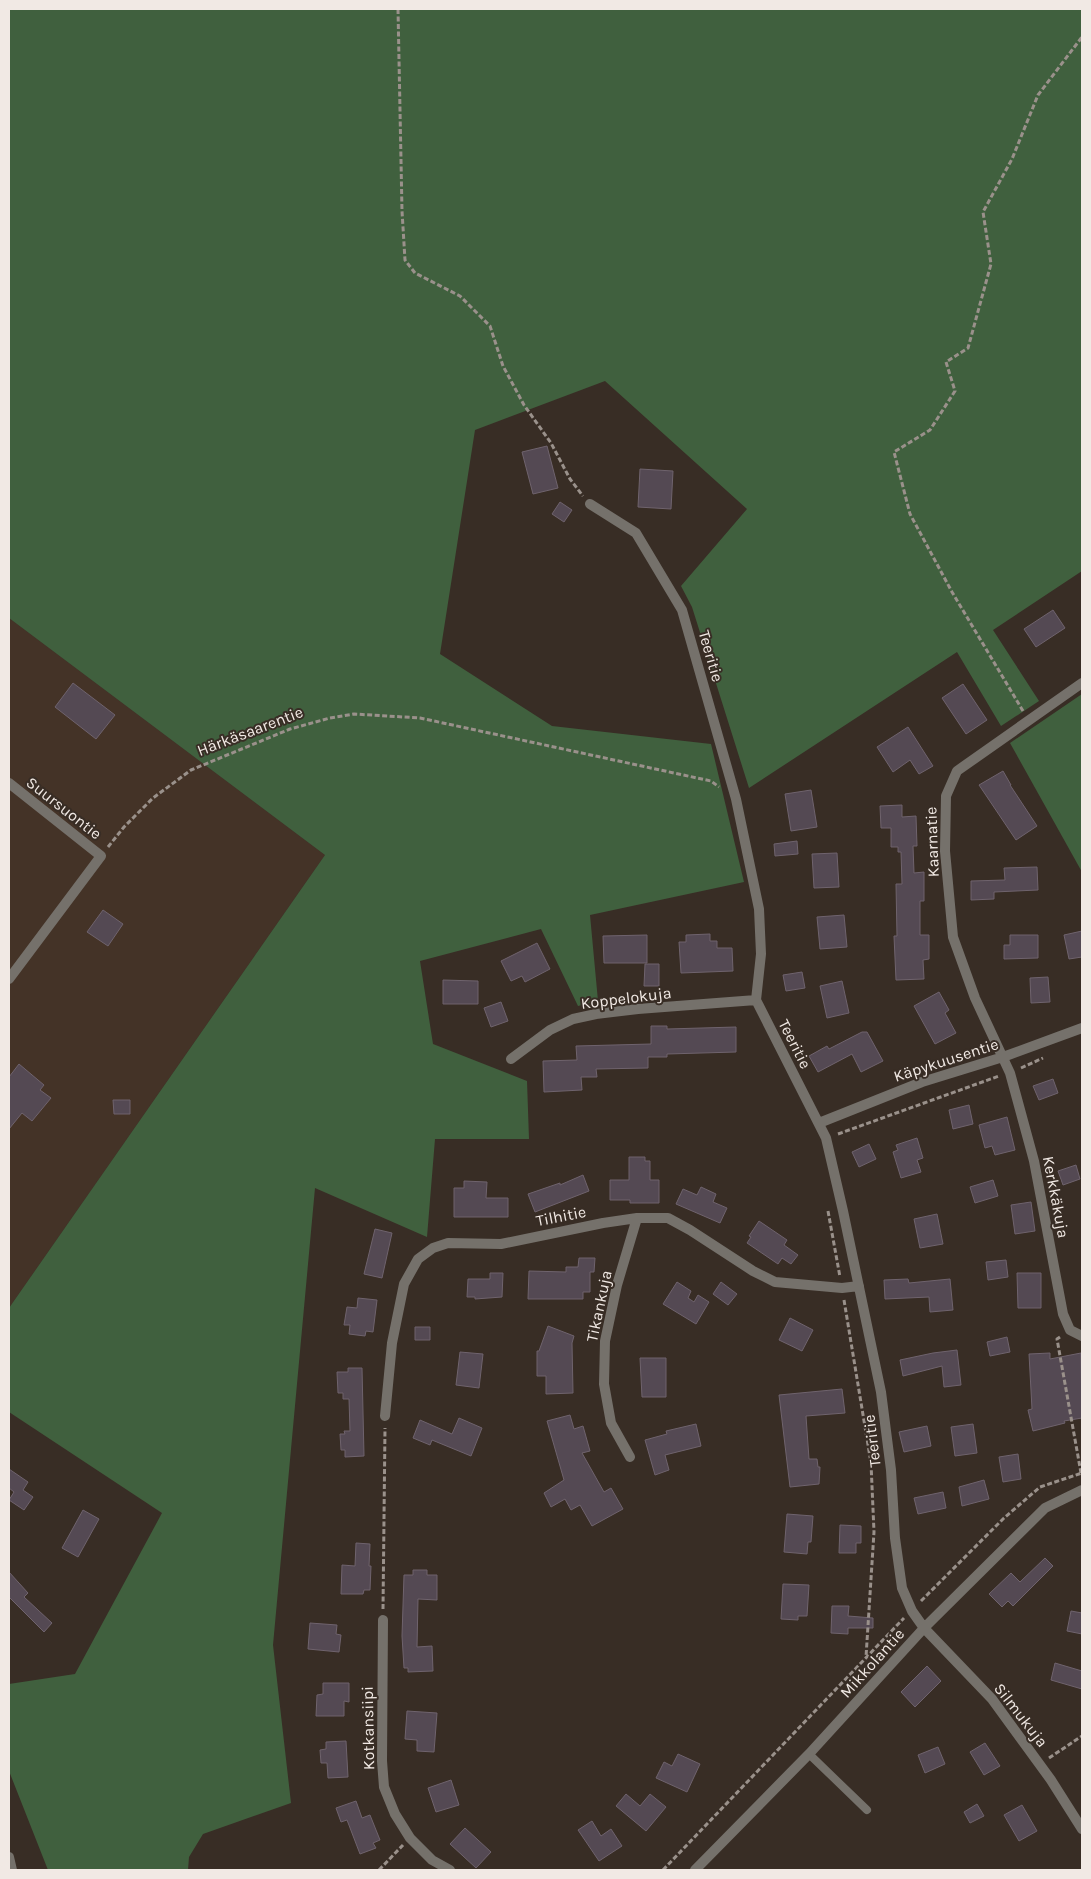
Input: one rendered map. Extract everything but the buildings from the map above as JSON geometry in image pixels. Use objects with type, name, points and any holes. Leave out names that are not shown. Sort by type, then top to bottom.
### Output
[{"type":"street","name":"Teeritie","points":[[590,504],[636,533],[682,610],[736,799],[759,909],[761,954],[756,1000],[826,1138],[881,1392],[891,1470],[902,1588],[912,1610],[924,1628]]},
{"type":"street","name":"Kaarnatie","points":[[1003,1057],[975,998],[953,937],[945,851],[946,796],[957,771],[1082,683]]},
{"type":"street","name":"Suursuontie","points":[[9,783],[101,856]]},
{"type":"street","points":[[9,979],[101,856]]},
{"type":"street","name":"Koppelokuja","points":[[511,1059],[550,1030],[573,1019],[638,1009],[756,1000]]},
{"type":"street","name":"Käpykuusentie","points":[[819,1123],[922,1082],[1003,1057],[1082,1028]]},
{"type":"street","name":"Kerkkäkuja","points":[[1003,1057],[1010,1073],[1034,1161],[1063,1314],[1070,1330]]},
{"type":"street","name":"Tilhitie","points":[[385,1416],[392,1343],[404,1284],[418,1259],[433,1248],[448,1243],[501,1244],[603,1223],[637,1218],[668,1218],[775,1282],[842,1288],[859,1286]]},
{"type":"street","name":"Tikankuja","points":[[630,1457],[611,1423],[604,1384],[605,1342],[617,1285],[637,1218]]},
{"type":"street","points":[[1070,1330],[1082,1336]]},
{"type":"street","name":"Mikkolantie","points":[[695,1870],[809,1754],[924,1628],[1045,1508],[1082,1490]]},
{"type":"street","name":"Kotkansiipi","points":[[383,1620],[382,1761],[384,1787],[395,1814],[410,1838],[432,1860],[450,1870]]},
{"type":"street","name":"Silmukuja","points":[[924,1628],[992,1699],[1040,1764],[1082,1830]]},
{"type":"street","points":[[9,1857],[12,1870]]},
{"type":"lane","points":[[809,1754],[867,1810]]},
{"type":"path","points":[[398,9],[404,260],[415,273],[460,296],[490,326],[503,366],[524,405],[550,443],[570,479],[590,504]]},
{"type":"path","points":[[1029,720],[952,592],[910,514],[894,452],[930,430],[955,391],[946,362],[968,348],[991,264],[983,212],[1012,159],[1038,95],[1082,36]]},
{"type":"path","name":"Härkäsaarentie","points":[[101,856],[124,827],[153,798],[191,770],[290,729],[330,718],[354,714],[420,718],[710,781],[736,799]]},
{"type":"path","points":[[826,1138],[1010,1073],[1046,1056]]},
{"type":"path","points":[[828,1210],[871,1463],[874,1532],[866,1657]]},
{"type":"path","points":[[662,1870],[866,1657],[1004,1518],[1040,1487],[1082,1473],[1057,1339],[1070,1330]]},
{"type":"path","points":[[383,1620],[385,1416]]},
{"type":"path","points":[[1040,1764],[1082,1736]]},
{"type":"path","points":[[379,1870],[410,1838]]},
{"type":"shaded area","points":[[9,618],[325,855],[9,1308]]},
{"type":"green space","points":[[9,9],[1082,9],[1082,571],[993,630],[1039,701],[1001,726],[957,652],[749,788],[692,607],[681,586],[747,509],[605,381],[475,430],[440,654],[552,726],[711,744],[744,882],[590,915],[598,1001],[578,1006],[541,929],[420,961],[433,1044],[527,1081],[529,1139],[435,1139],[427,1237],[315,1188],[273,1645],[291,1803],[203,1834],[189,1857],[188,1870],[48,1870],[9,1771],[9,1684],[75,1674],[162,1513],[9,1412],[9,1308],[325,855],[9,618]]},
{"type":"green space","points":[[1082,694],[1082,872],[1010,743]]}]
